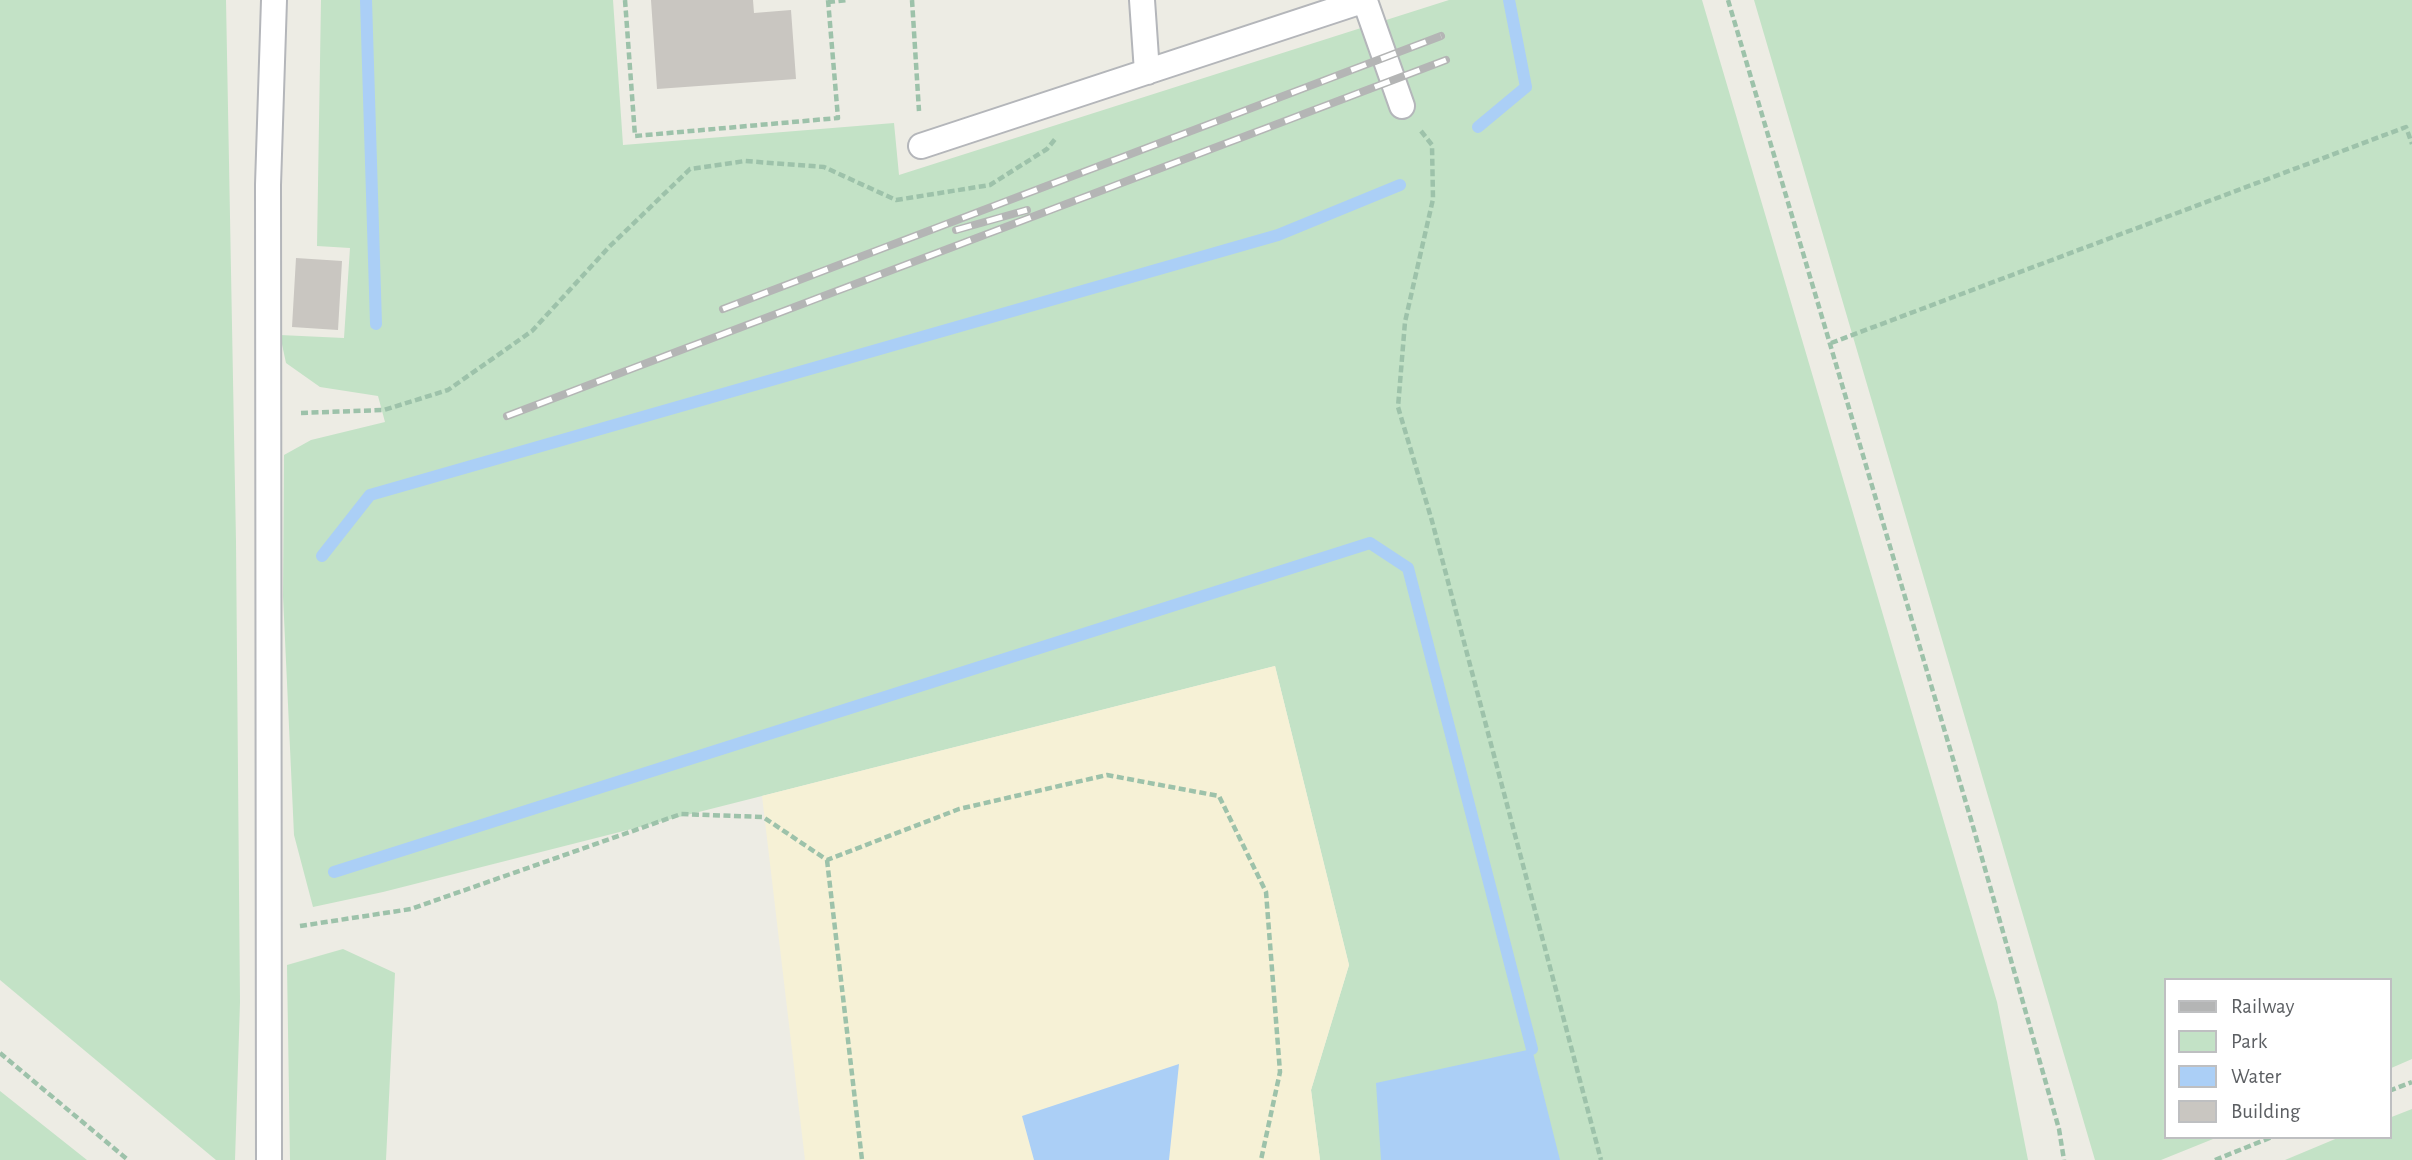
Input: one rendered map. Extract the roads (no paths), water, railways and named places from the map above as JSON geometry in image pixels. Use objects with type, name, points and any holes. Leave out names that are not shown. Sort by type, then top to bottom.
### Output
[{"type":"lane","points":[[270,1160],[268,185],[274,0]]},
{"type":"lane","points":[[1142,0],[1147,72]]},
{"type":"lane","points":[[921,146],[1365,0],[1402,106]]},
{"type":"water","points":[[1532,1049],[1560,1160],[1381,1160],[1376,1083]]},
{"type":"water","points":[[1179,1064],[1169,1160],[1034,1160],[1022,1116]]},
{"type":"waterway","points":[[366,0],[376,324]]},
{"type":"waterway","points":[[1478,127],[1526,87],[1509,0]]},
{"type":"waterway","points":[[322,556],[370,495],[1278,235],[1400,185]]},
{"type":"waterway","points":[[334,872],[1370,543],[1408,568],[1532,1049]]},
{"type":"railway","points":[[723,309],[1441,36]]},
{"type":"railway","points":[[507,416],[1446,60]]},
{"type":"railway","points":[[956,230],[1027,210]]}]
